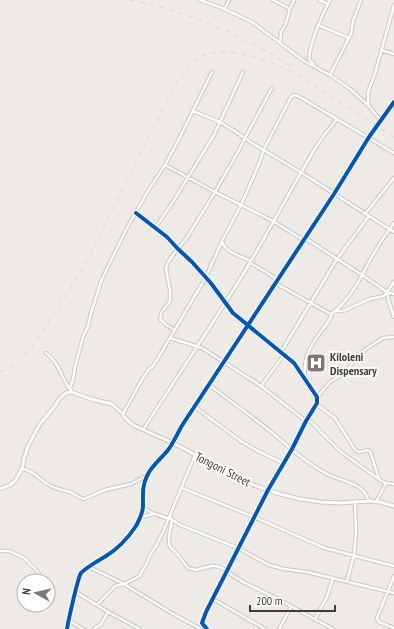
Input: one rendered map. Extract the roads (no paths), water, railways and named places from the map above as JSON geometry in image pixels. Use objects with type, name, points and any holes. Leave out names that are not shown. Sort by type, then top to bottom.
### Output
[{"type":"street","points":[[200,0],[225,9],[252,22],[280,42],[304,62],[330,75],[350,89],[368,105],[381,121]]},
{"type":"street","points":[[225,9],[228,0]]},
{"type":"street","points":[[273,0],[290,9]]},
{"type":"street","points":[[280,42],[280,35],[285,26],[294,0]]},
{"type":"street","points":[[319,0],[328,4]]},
{"type":"street","points":[[316,68],[310,61],[309,57],[318,26],[330,0]]},
{"type":"street","points":[[330,75],[352,32],[353,21],[361,0]]},
{"type":"street","points":[[368,105],[368,92],[375,73],[394,5]]},
{"type":"street","points":[[318,26],[348,38]]},
{"type":"street","points":[[381,50],[394,54]]},
{"type":"street","points":[[0,488],[10,485],[14,481],[22,469],[28,446],[40,424],[64,395],[69,392],[81,342],[88,326],[100,285],[122,239],[148,191],[165,165],[212,72]]},
{"type":"street","points":[[156,228],[214,135],[243,72]]},
{"type":"street","points":[[175,330],[164,323],[160,318],[162,311],[170,301],[171,293],[166,266],[188,236],[215,192],[272,88]]},
{"type":"street","points":[[123,414],[140,383],[149,369],[153,366],[206,276],[241,205],[264,149],[287,104],[294,95],[369,137],[394,153]]},
{"type":"street","points":[[67,629],[80,574],[122,544],[130,534],[140,518],[143,506],[142,494],[144,485],[151,469],[173,443],[180,429],[208,385],[334,194],[369,137],[394,102]]},
{"type":"street","points":[[193,111],[220,122],[302,172],[394,232]]},
{"type":"street","points":[[143,430],[225,303],[316,147],[337,119]]},
{"type":"street","points":[[165,165],[187,178],[273,221],[338,259],[388,292],[394,294]]},
{"type":"street","points":[[365,214],[394,178]]},
{"type":"street","points":[[136,213],[168,237],[178,250],[206,276],[233,313],[296,365],[317,397]]},
{"type":"street","points":[[281,352],[338,259],[369,216]]},
{"type":"street","points":[[305,380],[304,366],[309,350],[330,320],[332,314],[354,290],[389,228],[394,223]]},
{"type":"street","points":[[222,242],[229,251],[250,262],[277,280]]},
{"type":"street","points":[[335,311],[344,310],[370,299],[384,296],[394,282]]},
{"type":"street","points":[[275,283],[332,314]]},
{"type":"street","points":[[388,292],[388,299],[394,318]]},
{"type":"street","points":[[207,629],[202,622],[206,612],[254,516],[316,404],[317,397],[330,382],[346,372],[356,358],[366,349],[383,338],[394,337]]},
{"type":"street","points":[[170,338],[202,348],[261,386],[307,420],[341,452],[386,483],[394,484]]},
{"type":"street","points":[[46,353],[53,358],[70,390]]},
{"type":"street","points":[[261,386],[284,355]]},
{"type":"street","points":[[208,385],[325,473],[348,482],[365,493],[369,501]]},
{"type":"street","name":"Tongoni Street","points":[[70,390],[91,399],[112,404],[123,414],[128,422],[133,425],[173,443],[248,483],[300,499],[332,503],[369,501],[394,506]]},
{"type":"street","points":[[316,404],[335,418],[355,450],[359,452],[370,451],[380,479]]},
{"type":"street","points":[[195,407],[242,442],[283,463]]},
{"type":"street","points":[[97,605],[114,586],[124,584],[140,576],[170,519],[195,455]]},
{"type":"street","points":[[22,469],[28,470],[48,484],[72,493],[82,499],[105,490],[131,484],[147,476]]},
{"type":"street","points":[[376,502],[386,483]]},
{"type":"street","points":[[182,488],[254,516],[313,544],[394,566]]},
{"type":"street","points":[[347,581],[354,555],[356,532],[355,502]]},
{"type":"street","points":[[143,506],[152,514]]},
{"type":"street","points":[[140,518],[152,514],[162,516],[180,525],[238,548],[269,564],[284,569],[307,572],[394,593]]},
{"type":"street","points":[[170,519],[170,547],[188,568],[196,570],[216,566],[227,570],[249,586],[334,629]]},
{"type":"street","points":[[0,550],[9,551],[24,558],[38,573]]},
{"type":"street","points":[[89,567],[124,584],[172,614],[201,629]]},
{"type":"street","points":[[394,576],[377,618],[379,622],[394,628]]},
{"type":"street","points":[[315,619],[325,601],[333,578]]},
{"type":"street","points":[[76,592],[108,612],[140,629]]},
{"type":"street","points":[[213,599],[265,629]]},
{"type":"street","points":[[279,629],[291,606]]},
{"type":"street","points":[[94,629],[101,624],[108,612]]},
{"type":"street","points":[[68,620],[83,629]]},
{"type":"railway","points":[[130,0],[161,7],[230,32],[290,66]]},
{"type":"railway","points":[[0,372],[16,364],[32,347],[81,272],[171,92],[187,67],[201,57],[213,53],[226,52],[253,57],[279,66],[290,71],[394,137]]},
{"type":"place","name":"Kiloleni Dispensary","points":[[316,363]]}]
